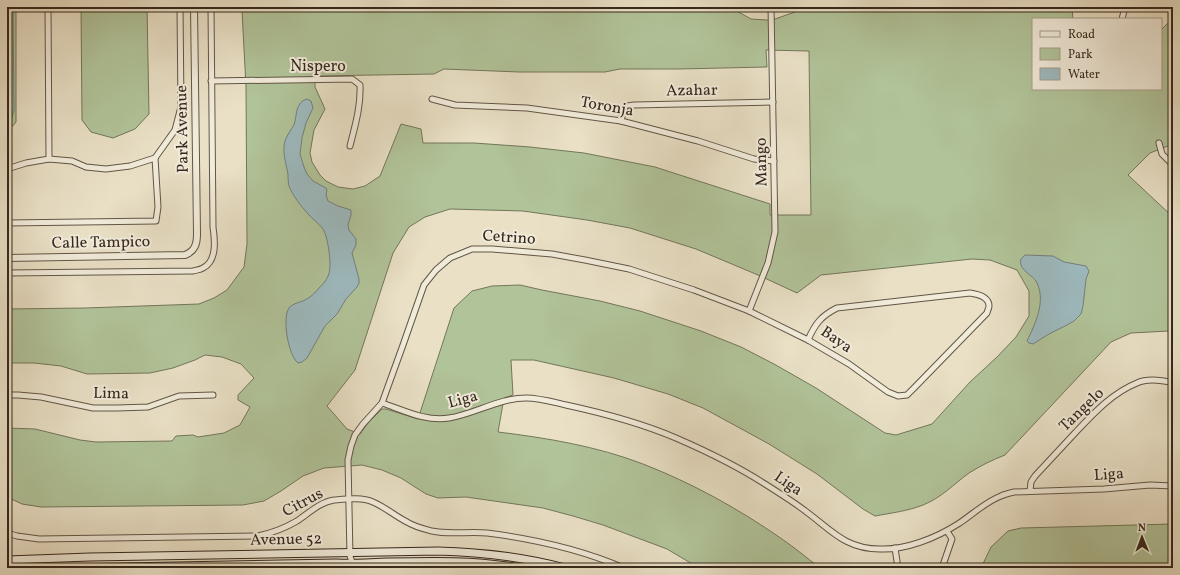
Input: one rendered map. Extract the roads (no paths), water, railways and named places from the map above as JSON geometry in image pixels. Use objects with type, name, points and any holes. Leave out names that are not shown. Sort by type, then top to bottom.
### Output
[{"type":"main road","name":"Avenue 52","points":[[69,568],[350,562],[438,551],[486,553],[519,558],[565,568]]},
{"type":"main road","name":"Avenue 52","points":[[7,560],[457,562],[520,568]]},
{"type":"street","points":[[48,7],[49,159]]},
{"type":"street","points":[[7,169],[26,163],[49,159],[72,161],[86,167],[106,169],[130,166],[155,158],[175,130],[181,107],[180,7]]},
{"type":"street","name":"Park Avenue","points":[[193,250],[196,246],[197,234],[194,7]]},
{"type":"street","points":[[7,273],[193,271],[203,268],[210,261],[214,252],[215,240],[213,227],[211,7]]},
{"type":"street","name":"Mango","points":[[749,311],[768,263],[775,232],[771,7]]},
{"type":"street","points":[[1122,18],[1125,7]]},
{"type":"street","name":"Nispero","points":[[211,81],[352,79],[360,85],[360,92],[359,109],[350,146]]},
{"type":"street","name":"Toronja","points":[[432,99],[455,105],[526,108],[621,121],[698,141],[754,159],[774,162]]},
{"type":"street","name":"Azahar","points":[[621,121],[623,112],[627,106],[634,105],[773,102]]},
{"type":"street","points":[[1159,143],[1162,154],[1173,165]]},
{"type":"street","points":[[7,223],[156,221],[158,207],[155,158]]},
{"type":"street","name":"Cetrino","points":[[350,562],[348,460],[351,446],[355,435],[382,402],[424,284],[436,270],[450,258],[472,249],[492,249],[522,251],[585,260],[621,268],[694,290],[749,311],[808,340]]},
{"type":"street","name":"Calle Tampico","points":[[7,258],[185,255],[193,250]]},
{"type":"street","name":"Baya","points":[[970,294],[979,294],[987,301],[989,306],[987,313],[907,395],[898,396],[888,392],[849,364],[808,340],[818,321],[826,314],[837,308],[970,294]]},
{"type":"street","name":"Tangelo","points":[[1030,491],[1031,482],[1035,476],[1107,401],[1125,388],[1138,382],[1164,380],[1173,383]]},
{"type":"street","name":"Lima","points":[[7,395],[41,397],[93,408],[148,407],[179,396],[213,395]]},
{"type":"street","name":"Liga","points":[[382,402],[425,417],[448,418],[512,400],[526,398],[544,400],[614,417],[675,438],[708,452],[742,470],[808,513],[845,541],[855,546],[881,550],[908,546],[947,531],[990,502],[1001,496],[1014,492],[1104,490],[1150,485],[1173,486]]},
{"type":"street","name":"Citrus","points":[[7,533],[39,539],[258,536],[272,533],[284,528],[322,504],[332,500],[362,500],[382,506],[408,523],[421,528],[437,532],[496,534],[544,542],[577,551],[624,568]]},
{"type":"street","points":[[942,568],[952,539],[947,531]]},
{"type":"street","points":[[895,548],[898,568]]},
{"type":"water","points":[[7,7],[13,7],[14,110],[12,117],[9,120],[7,120]]},
{"type":"water","points":[[307,99],[311,101],[313,108],[306,123],[300,154],[307,174],[313,181],[326,188],[328,201],[351,210],[348,225],[349,230],[356,239],[356,245],[352,253],[359,283],[346,299],[337,314],[325,326],[307,358],[298,363],[294,359],[291,352],[287,336],[287,313],[292,305],[309,298],[323,284],[330,269],[326,235],[320,225],[300,204],[291,190],[285,158],[284,145],[294,125],[298,106]]},
{"type":"water","points":[[1025,255],[1053,256],[1064,262],[1086,266],[1089,271],[1086,279],[1081,314],[1074,321],[1033,344],[1027,341],[1038,313],[1040,298],[1037,283],[1022,267],[1021,259]]}]
